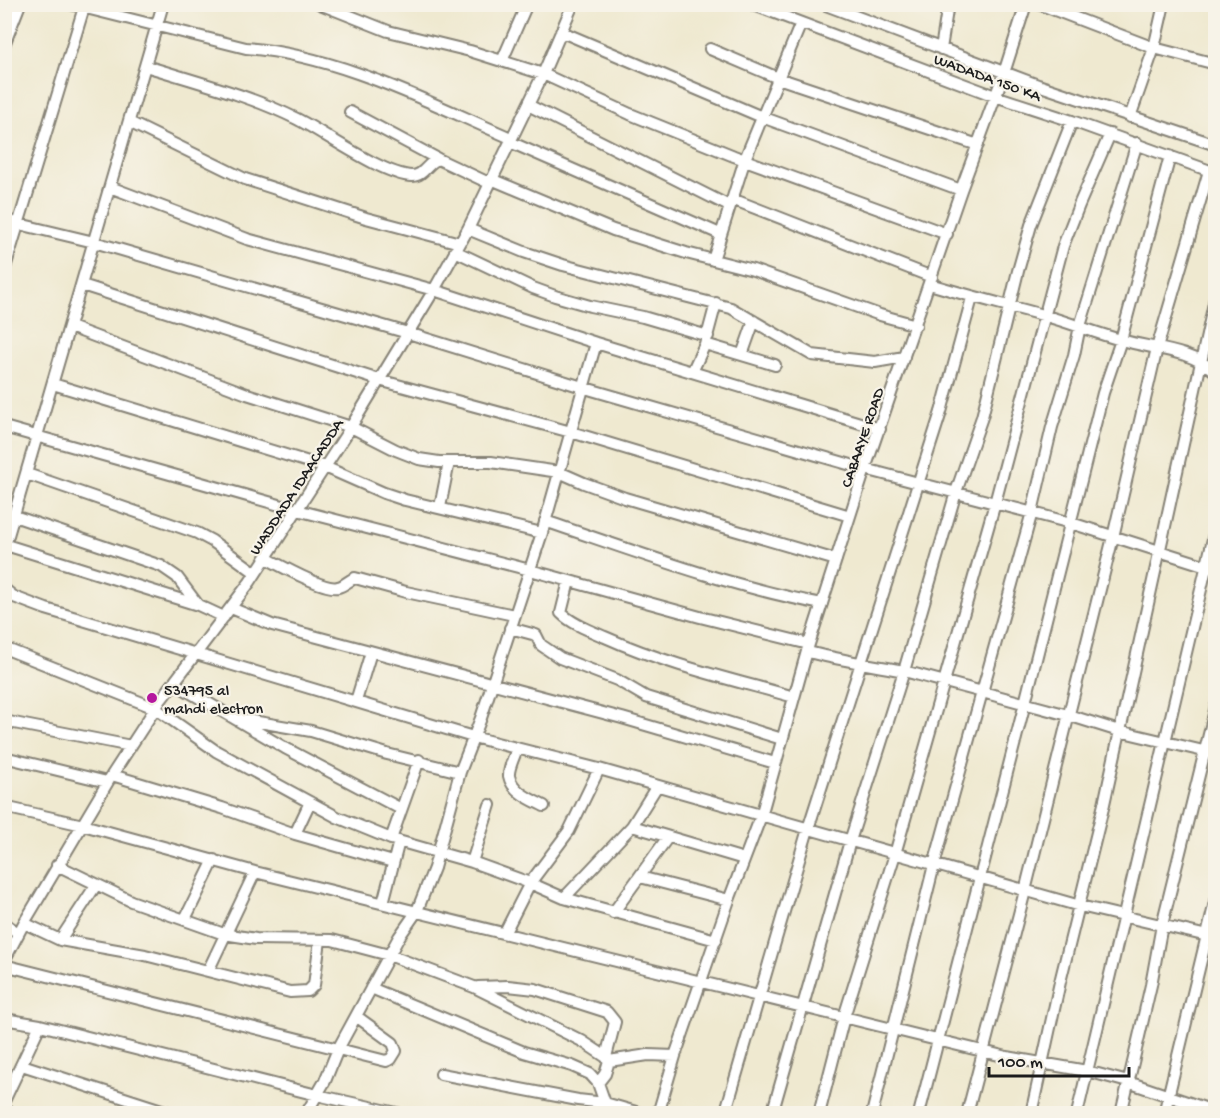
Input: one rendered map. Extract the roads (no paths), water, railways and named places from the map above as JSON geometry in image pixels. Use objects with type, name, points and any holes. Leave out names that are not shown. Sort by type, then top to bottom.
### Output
[{"type":"street","points":[[4,45],[20,4]]},
{"type":"street","points":[[70,4],[246,48],[271,50],[333,64],[379,80],[720,234]]},
{"type":"street","points":[[163,4],[5,547],[198,605],[622,718],[776,763]]},
{"type":"street","points":[[320,4],[388,31],[470,51],[543,74],[630,114],[946,234]]},
{"type":"street","points":[[502,61],[527,4]]},
{"type":"street","name":"WADDADA IDAACADDA","points":[[4,963],[21,928],[109,779],[155,708],[266,558],[351,427],[434,290],[468,229],[543,74],[573,4]]},
{"type":"street","name":"WADADA 150 KA","points":[[751,4],[995,96],[1137,143],[1212,172]]},
{"type":"street","name":"WADADA 150 KA","points":[[823,4],[1004,73],[1215,145]]},
{"type":"street","points":[[941,49],[948,4]]},
{"type":"street","name":"CABAAYE ROAD","points":[[658,1113],[675,1056],[703,981],[729,900],[761,816],[822,604],[865,469],[1026,4]]},
{"type":"street","points":[[1039,4],[1154,48],[1215,64]]},
{"type":"street","points":[[1130,117],[1154,48],[1164,4]]},
{"type":"street","points":[[4,271],[84,7]]},
{"type":"street","points":[[713,260],[745,159],[801,23]]},
{"type":"street","points":[[562,32],[762,117],[961,190]]},
{"type":"street","points":[[710,49],[778,78],[978,145]]},
{"type":"street","points":[[146,66],[255,100],[298,119],[393,172],[416,176],[438,159]]},
{"type":"street","points":[[528,105],[731,202],[972,297],[1045,315],[1121,340],[1185,354],[1202,361],[1215,372]]},
{"type":"street","points":[[350,112],[438,159],[613,230],[778,278],[880,315],[916,325]]},
{"type":"street","points":[[772,1113],[850,841],[904,671],[956,492],[982,417],[1031,225],[1072,121]]},
{"type":"street","points":[[129,122],[244,179],[458,247],[533,288],[590,306],[621,311],[666,323],[742,355],[775,365]]},
{"type":"street","points":[[819,1113],[844,1017],[895,854],[995,503],[1063,246],[1110,134]]},
{"type":"street","points":[[872,1113],[895,1029],[934,865],[1032,512],[1052,427],[1074,355],[1080,326],[1137,143]]},
{"type":"street","points":[[918,1113],[1103,393],[1121,340],[1170,156]]},
{"type":"street","points":[[967,1113],[1113,537],[1157,348],[1212,172]]},
{"type":"street","points":[[110,187],[247,239],[434,290],[596,343],[880,429]]},
{"type":"street","points":[[4,219],[94,242],[408,333],[584,388],[865,469],[1071,523],[1210,567]]},
{"type":"street","points":[[468,229],[563,265],[731,308],[812,355],[875,362],[904,357]]},
{"type":"street","points":[[82,285],[380,380],[571,432],[850,516]]},
{"type":"street","points":[[1031,1113],[1060,982],[1080,906],[1215,294]]},
{"type":"street","points":[[725,1113],[808,829],[919,483],[972,297]]},
{"type":"street","points":[[692,372],[706,340],[716,303]]},
{"type":"street","points":[[742,355],[754,321]]},
{"type":"street","points":[[70,327],[247,394],[351,427],[419,459],[491,462],[559,472],[625,498],[836,560]]},
{"type":"street","points":[[306,1113],[389,955],[417,911],[434,868],[460,772],[531,570],[596,343]]},
{"type":"street","points":[[53,384],[325,467],[384,493],[542,533]]},
{"type":"street","points":[[4,427],[297,510],[568,580],[860,664],[904,671],[1119,731],[1210,753]]},
{"type":"street","points":[[440,507],[449,462]]},
{"type":"street","points":[[27,474],[197,533],[256,573]]},
{"type":"street","points":[[14,516],[161,566],[177,577],[198,605]]},
{"type":"street","points":[[545,521],[731,584],[822,604]]},
{"type":"street","points":[[1077,1113],[1165,742],[1210,567],[1215,526]]},
{"type":"street","points":[[266,558],[321,585],[338,588],[355,578],[406,592],[514,615]]},
{"type":"street","points":[[568,580],[561,613],[593,632],[642,653],[794,698]]},
{"type":"street","points":[[4,589],[14,597],[46,609],[197,652],[473,737],[657,786],[1080,906],[1211,937]]},
{"type":"street","points":[[510,628],[536,635],[541,645],[560,658],[617,680],[646,697],[782,739]]},
{"type":"street","points":[[4,648],[155,708],[216,751],[337,817],[395,840],[472,862],[564,898],[716,940]]},
{"type":"street","points":[[356,701],[371,652]]},
{"type":"street","points":[[174,683],[285,748],[401,809]]},
{"type":"street","points":[[1121,1113],[1151,985],[1162,925],[1210,753],[1215,706]]},
{"type":"street","points":[[234,718],[311,731],[387,754],[419,760],[460,772]]},
{"type":"street","points":[[4,721],[131,746]]},
{"type":"street","points":[[517,748],[509,774],[513,784],[521,793],[544,807]]},
{"type":"street","points":[[4,757],[109,779],[222,808],[295,834],[393,862]]},
{"type":"street","points":[[384,903],[401,809],[419,760]]},
{"type":"street","points":[[506,933],[530,883],[569,831],[599,770]]},
{"type":"street","points":[[564,898],[632,826],[657,786]]},
{"type":"street","points":[[295,834],[310,802]]},
{"type":"street","points":[[472,862],[490,805]]},
{"type":"street","points":[[4,807],[83,825],[255,872],[937,1040],[1043,1064],[1087,1071],[1128,1082],[1212,1112],[1215,1091]]},
{"type":"street","points":[[632,826],[744,859]]},
{"type":"street","points":[[613,913],[668,837]]},
{"type":"street","points":[[185,919],[214,860]]},
{"type":"street","points":[[57,865],[132,901],[224,934],[256,939],[320,940],[348,944],[389,955],[474,987],[582,1041],[607,1059],[648,1055],[675,1056]]},
{"type":"street","points":[[208,971],[255,872]]},
{"type":"street","points":[[640,877],[729,900]]},
{"type":"street","points":[[60,940],[96,885]]},
{"type":"street","points":[[1164,1113],[1211,937],[1215,898]]},
{"type":"street","points":[[4,923],[60,940],[145,955],[290,992],[308,991],[314,985],[320,940]]},
{"type":"street","points":[[4,963],[386,1061],[391,1059],[396,1051],[393,1043],[356,1016]]},
{"type":"street","points":[[474,987],[508,986],[535,989],[607,1012],[615,1022],[605,1074],[598,1083]]},
{"type":"street","points":[[371,988],[524,1052],[584,1071],[598,1083],[605,1103]]},
{"type":"street","points":[[4,1019],[40,1025],[317,1095],[401,1113]]},
{"type":"street","points":[[4,1101],[40,1025]]},
{"type":"street","points":[[22,1065],[174,1113]]},
{"type":"street","points":[[441,1074],[605,1103],[643,1113]]},
{"type":"street","points":[[4,1110],[14,1113]]},
{"type":"place","name":"534795 al mahdi electron","points":[[152,698]]}]
